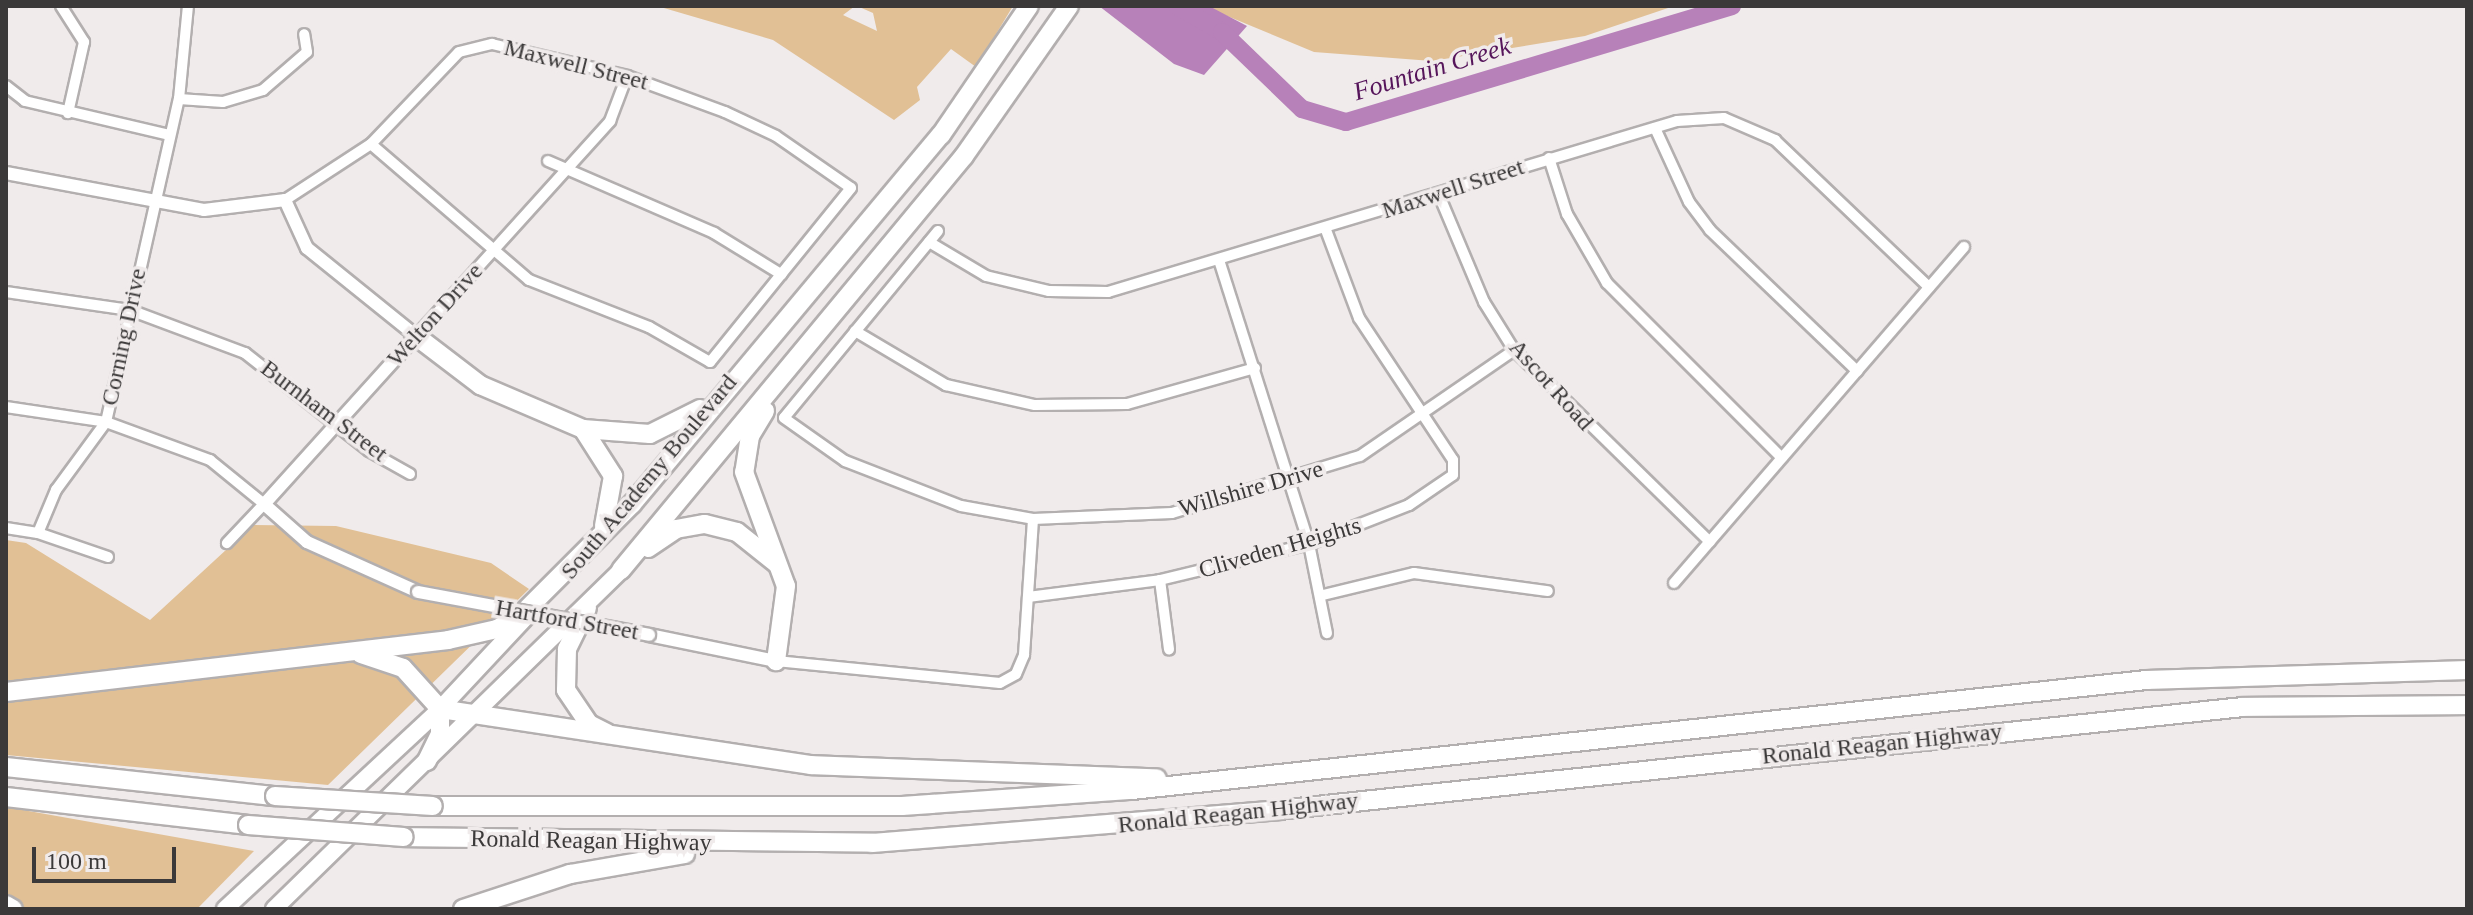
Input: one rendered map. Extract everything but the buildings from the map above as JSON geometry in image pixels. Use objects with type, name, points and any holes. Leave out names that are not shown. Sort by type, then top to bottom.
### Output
[{"type":"highway","name":"South Academy Boulevard","points":[[225,909],[440,709],[572,570],[994,64],[1029,6]]},
{"type":"highway","name":"South Academy Boulevard","points":[[274,909],[587,608],[621,570],[795,361],[1026,72],[1069,6]]},
{"type":"highway","points":[[416,336],[480,385],[583,429],[650,434],[678,424],[734,377]]},
{"type":"highway","points":[[776,661],[787,611],[780,567],[750,494],[744,455],[795,361]]},
{"type":"highway","points":[[572,570],[608,519],[615,492],[605,454],[583,429]]},
{"type":"highway","points":[[621,570],[676,529],[705,524],[737,532],[780,567]]},
{"type":"highway","points":[[6,692],[479,635],[544,598]]},
{"type":"highway","points":[[587,608],[567,649],[566,690],[589,724],[616,739]]},
{"type":"highway","points":[[350,652],[403,668],[440,709],[474,718],[811,765],[1199,781]]},
{"type":"highway","name":"Ronald Reagan Highway","points":[[6,767],[275,796],[433,806],[862,808],[1199,781],[2147,680],[2467,670]]},
{"type":"highway","name":"Ronald Reagan Highway","points":[[6,797],[248,825],[404,837],[802,843],[1103,827],[2242,707],[2467,705]]},
{"type":"highway","points":[[427,761],[440,734],[440,709]]},
{"type":"highway","points":[[463,909],[614,863],[802,843]]},
{"type":"street","points":[[61,6],[84,42],[68,113]]},
{"type":"street","name":"Corning Drive","points":[[38,533],[56,490],[106,422],[153,200],[179,99],[188,6]]},
{"type":"street","points":[[179,99],[223,102],[263,90],[307,52],[304,34]]},
{"type":"street","name":"Maxwell Street","points":[[6,173],[204,210],[285,200],[371,144],[459,52],[492,44],[627,76],[776,136],[848,181],[851,188],[781,274]]},
{"type":"street","name":"Welton Drive","points":[[227,543],[610,121],[627,76]]},
{"type":"street","points":[[6,86],[25,101],[170,135]]},
{"type":"street","name":"Maxwell Street","points":[[929,242],[986,276],[1049,291],[1108,292],[1326,230],[1549,158],[1655,128],[1724,118],[1762,131],[1929,287]]},
{"type":"street","points":[[1655,128],[1689,202],[1710,230],[1857,371]]},
{"type":"street","points":[[371,144],[491,252],[529,280],[649,327],[710,362],[781,274],[714,233],[548,161]]},
{"type":"street","points":[[1549,158],[1567,214],[1607,283],[1782,458]]},
{"type":"street","name":"Ascot Road","points":[[1439,195],[1484,302],[1514,350],[1710,542]]},
{"type":"street","points":[[285,200],[301,241],[316,257],[416,336]]},
{"type":"street","points":[[1326,230],[1359,318],[1421,419]]},
{"type":"street","points":[[938,231],[855,331],[946,385],[1035,405],[1127,404],[1255,368]]},
{"type":"street","points":[[1674,583],[1964,247]]},
{"type":"street","points":[[1219,260],[1309,544],[1323,595],[1327,633]]},
{"type":"street","name":"Burnham Street","points":[[6,292],[130,310],[245,353],[339,421],[369,451],[410,474]]},
{"type":"street","name":"Willshire Drive","points":[[855,331],[784,418],[845,461],[911,491],[1033,519],[1172,513],[1360,456],[1421,419],[1514,350]]},
{"type":"street","name":"Hartford Street","points":[[6,407],[106,422],[210,460],[307,542],[418,592],[776,661],[1000,683],[1016,674],[1024,655],[1033,519]]},
{"type":"street","name":"Cliveden Heights","points":[[1028,597],[1160,580],[1309,544],[1409,505],[1453,475],[1453,460],[1421,419]]},
{"type":"street","points":[[6,528],[38,533],[108,557]]},
{"type":"street","points":[[1323,595],[1414,573],[1548,591]]},
{"type":"street","points":[[1160,580],[1169,649]]},
{"type":"shaded area","points":[[657,6],[855,6],[843,15],[877,31],[873,13],[857,6],[1013,6],[976,67],[951,49],[917,87],[920,100],[894,120],[773,40]]},
{"type":"shaded area","points":[[1099,6],[1209,6],[1247,26],[1204,75],[1174,64]]},
{"type":"shaded area","points":[[1203,6],[1674,6],[1585,36],[1432,61],[1314,52]]},
{"type":"shaded area","points":[[253,525],[336,526],[491,563],[529,589],[328,785],[6,755],[6,540],[26,543],[150,620]]},
{"type":"shaded area","points":[[6,807],[254,851],[197,909],[6,909]]},
{"type":"waterway","name":"Fountain Creek","points":[[1177,6],[1222,32],[1302,109],[1346,122],[1732,6]]}]
